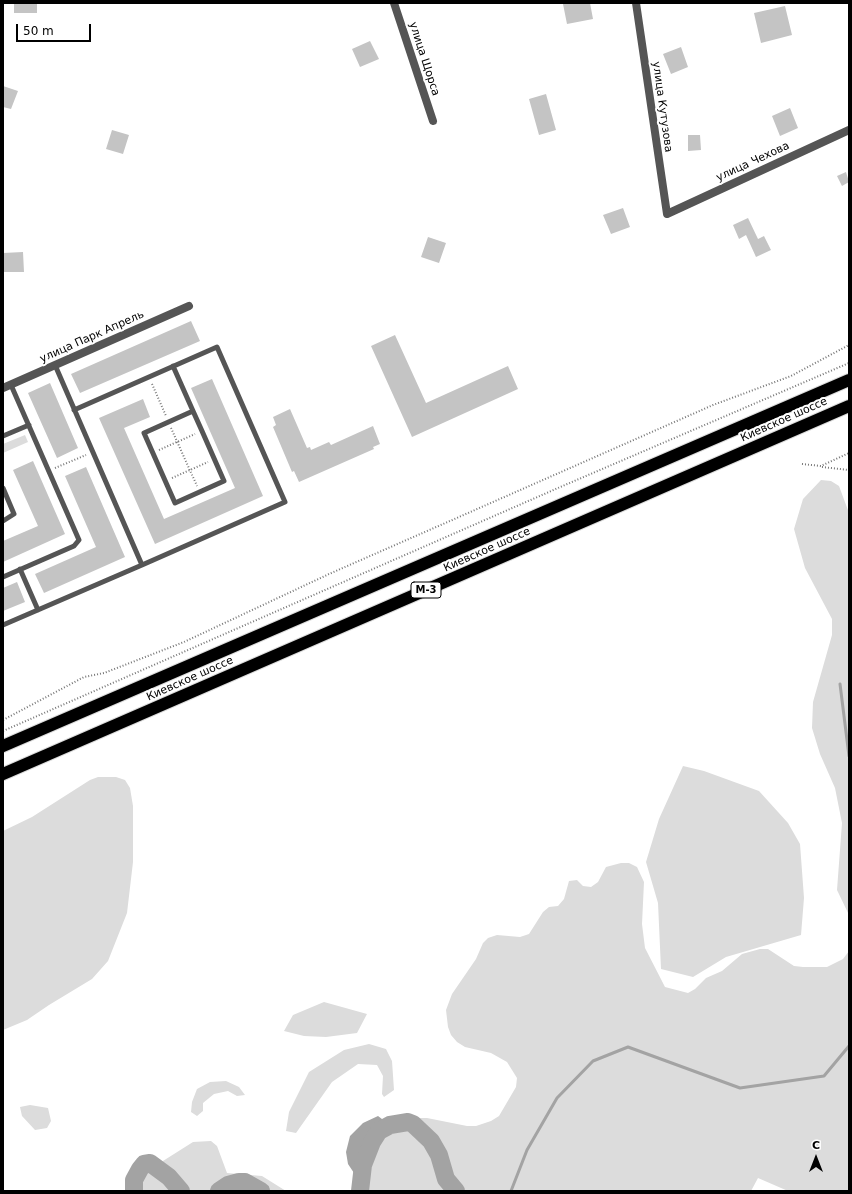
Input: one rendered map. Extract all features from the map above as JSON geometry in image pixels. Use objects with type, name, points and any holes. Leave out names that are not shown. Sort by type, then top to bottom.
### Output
[{"type":"highway","name":"Киевское шоссе","points":[[3,746],[849,380]]},
{"type":"highway","name":"Киевское шоссе","points":[[3,774],[849,406]]},
{"type":"street","name":"улица Щорса","points":[[394,3],[433,121]]},
{"type":"street","name":"улица Кутузова","points":[[636,3],[667,214]]},
{"type":"street","name":"улица Чехова","points":[[667,214],[849,130]]},
{"type":"street","name":"улица Парк Апрель","points":[[3,388],[189,306]]},
{"type":"lane","points":[[3,625],[286,502],[217,347],[74,410]]},
{"type":"lane","points":[[55,365],[142,565]]},
{"type":"lane","points":[[174,366],[194,411],[202,431],[215,459],[224,481],[175,503],[144,433],[194,411]]},
{"type":"lane","points":[[3,576],[74,546],[79,540],[11,385]]},
{"type":"lane","points":[[3,436],[29,425]]},
{"type":"lane","points":[[3,488],[14,514],[3,521]]},
{"type":"lane","points":[[20,569],[38,610]]},
{"type":"path","points":[[3,720],[84,677],[104,672],[184,642],[329,574],[713,405],[791,376],[849,344]]},
{"type":"path","points":[[3,731],[558,488],[849,363]]},
{"type":"path","points":[[149,377],[200,492]]},
{"type":"path","points":[[153,453],[202,431]]},
{"type":"path","points":[[49,471],[93,452]]},
{"type":"path","points":[[821,466],[849,453]]},
{"type":"path","points":[[165,481],[215,459]]},
{"type":"path","points":[[802,464],[849,470]]},
{"type":"shaded area","points":[[25,435],[28,442],[3,453],[3,444]]},
{"type":"shaded area","points":[[821,480],[831,481],[839,486],[849,513],[849,915],[837,890],[842,823],[835,788],[820,754],[812,728],[813,702],[832,635],[832,619],[805,568],[794,529],[803,499]]},
{"type":"shaded area","points":[[683,766],[704,771],[759,791],[788,823],[800,844],[804,898],[801,935],[726,957],[693,977],[661,969],[658,903],[646,862],[659,819]]},
{"type":"shaded area","points":[[98,777],[116,777],[125,780],[130,788],[133,806],[133,862],[127,913],[108,961],[92,979],[27,1020],[3,1030],[3,831],[32,817],[90,780]]},
{"type":"shaded area","points":[[621,863],[629,863],[637,867],[644,882],[642,924],[645,948],[665,987],[688,993],[695,989],[706,978],[722,971],[742,954],[760,949],[768,949],[794,966],[803,967],[827,967],[843,959],[849,951],[849,1191],[788,1191],[758,1178],[751,1191],[360,1191],[363,1165],[372,1142],[379,1131],[390,1125],[408,1122],[413,1124],[419,1118],[427,1118],[467,1126],[476,1126],[491,1121],[499,1116],[516,1087],[517,1078],[507,1062],[491,1053],[465,1047],[457,1042],[451,1035],[448,1027],[446,1010],[452,994],[476,959],[483,943],[488,938],[497,935],[520,937],[529,934],[543,912],[549,907],[558,906],[564,899],[569,881],[577,880],[583,886],[591,887],[598,882],[606,867]]},
{"type":"shaded area","points":[[324,1002],[367,1014],[357,1033],[326,1037],[304,1036],[284,1031],[293,1015]]},
{"type":"shaded area","points":[[369,1044],[386,1049],[392,1061],[394,1090],[384,1097],[382,1094],[383,1076],[377,1065],[358,1064],[332,1082],[296,1133],[286,1131],[289,1112],[309,1072],[344,1050]]},
{"type":"shaded area","points":[[226,1081],[239,1087],[245,1095],[237,1096],[228,1091],[214,1094],[203,1103],[203,1111],[197,1116],[191,1112],[192,1102],[197,1089],[210,1082]]},
{"type":"shaded area","points":[[30,1105],[48,1108],[51,1121],[47,1128],[35,1130],[22,1116],[20,1107]]},
{"type":"shaded area","points":[[378,1116],[390,1125],[379,1131],[372,1142],[367,1153],[362,1176],[354,1173],[348,1164],[346,1152],[350,1136],[363,1123]]},
{"type":"shaded area","points":[[211,1141],[217,1146],[227,1173],[262,1176],[286,1191],[134,1191],[134,1180],[144,1164],[150,1163],[155,1166],[193,1142]]},
{"type":"building","points":[[14,3],[37,3],[37,13],[14,13]]},
{"type":"building","points":[[590,3],[593,19],[567,24],[563,4]]},
{"type":"building","points":[[785,6],[792,35],[761,43],[754,13]]},
{"type":"building","points":[[370,41],[379,59],[360,67],[352,49]]},
{"type":"building","points":[[681,47],[688,67],[671,74],[663,54]]},
{"type":"building","points":[[3,86],[18,91],[11,109],[3,107]]},
{"type":"building","points":[[546,94],[556,130],[539,135],[529,99]]},
{"type":"building","points":[[790,108],[798,128],[780,136],[772,116]]},
{"type":"building","points":[[112,130],[129,135],[123,154],[106,149]]},
{"type":"building","points":[[688,135],[700,135],[701,150],[688,151]]},
{"type":"building","points":[[846,172],[849,182],[842,186],[837,176]]},
{"type":"building","points":[[623,208],[630,227],[611,234],[603,215]]},
{"type":"building","points":[[748,218],[758,239],[764,236],[771,250],[756,257],[746,235],[739,239],[733,225]]},
{"type":"building","points":[[428,237],[446,243],[439,263],[421,257]]},
{"type":"building","points":[[23,252],[24,272],[3,272],[3,253]]},
{"type":"building","points":[[191,321],[200,341],[80,393],[71,374]]},
{"type":"building","points":[[395,335],[426,403],[508,366],[518,389],[412,437],[371,346]]},
{"type":"building","points":[[212,379],[263,496],[155,544],[99,418],[143,399],[150,417],[124,428],[164,519],[235,488],[191,388]]},
{"type":"building","points":[[50,383],[78,448],[57,458],[28,393]]},
{"type":"building","points":[[290,409],[307,448],[310,447],[311,450],[329,442],[331,445],[373,426],[380,444],[373,447],[374,449],[299,482],[294,471],[292,472],[273,427],[276,425],[273,417]]},
{"type":"building","points":[[33,461],[65,534],[3,562],[3,541],[38,526],[13,470]]},
{"type":"building","points":[[86,467],[125,557],[44,593],[35,574],[96,547],[65,476]]},
{"type":"building","points":[[17,582],[25,602],[3,611],[3,588]]},
{"type":"waterway","points":[[840,684],[849,756]]},
{"type":"waterway","points":[[511,1191],[527,1150],[557,1098],[593,1061],[628,1047],[740,1088],[824,1076],[849,1046]]},
{"type":"waterway","points":[[360,1191],[363,1165],[372,1142],[379,1131],[390,1125],[408,1122],[413,1124],[431,1141],[439,1155],[446,1179],[456,1191]]},
{"type":"waterway","points":[[134,1191],[134,1180],[140,1169],[144,1164],[150,1163],[169,1177],[181,1191]]},
{"type":"waterway","points":[[219,1191],[228,1185],[239,1182],[245,1182],[261,1191]]}]
